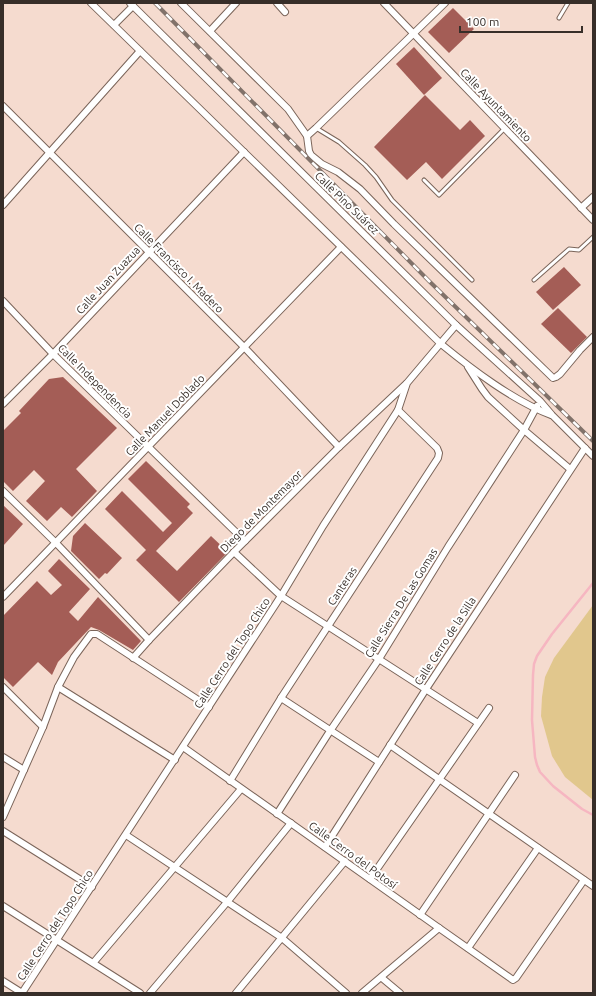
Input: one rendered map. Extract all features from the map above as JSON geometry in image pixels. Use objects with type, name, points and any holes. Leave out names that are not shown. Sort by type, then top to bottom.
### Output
[{"type":"street","name":"Calle Pino Suárez","points":[[91,3],[441,344],[468,366],[535,409],[552,415]]},
{"type":"street","points":[[181,3],[288,109],[307,136],[309,150],[316,160],[338,172],[360,189],[394,224],[553,378],[558,377],[580,350],[593,337]]},
{"type":"street","points":[[210,31],[236,3]]},
{"type":"street","points":[[277,3],[286,12]]},
{"type":"street","name":"Calle Ayuntamiento","points":[[384,3],[593,220]]},
{"type":"street","points":[[307,136],[445,3]]},
{"type":"street","name":"Calle Pino Suárez","points":[[132,4],[456,325],[540,401],[593,456]]},
{"type":"street","points":[[114,25],[132,4]]},
{"type":"street","points":[[3,205],[140,51]]},
{"type":"street","name":"Calle Francisco I. Madero","points":[[3,106],[244,347],[339,446]]},
{"type":"street","name":"Calle Juan Zuazua","points":[[3,404],[53,354],[244,152]]},
{"type":"street","points":[[581,208],[593,197]]},
{"type":"street","name":"Calle Manuel Doblado","points":[[3,597],[341,247]]},
{"type":"street","name":"Calle Independencia","points":[[3,300],[53,354],[245,541]]},
{"type":"street","name":"Calle Cerro del Topo Chico","points":[[22,993],[281,596],[323,526],[398,410],[407,383],[456,325]]},
{"type":"street","name":"Calle Pino Suárez","points":[[468,366],[488,397],[570,469]]},
{"type":"street","name":"Diego de Montemayor","points":[[133,658],[234,552],[339,446],[407,383]]},
{"type":"street","name":"Calle Sierra De Las Gomas","points":[[277,814],[330,731],[379,659],[524,430],[540,401]]},
{"type":"street","name":"Canteras","points":[[230,781],[281,698],[438,458],[439,453],[437,448],[398,410]]},
{"type":"street","name":"Calle Cerro de la Silla","points":[[325,847],[426,689],[585,448]]},
{"type":"street","points":[[3,491],[56,543],[149,640]]},
{"type":"street","points":[[234,552],[281,596],[478,724]]},
{"type":"street","points":[[3,817],[43,727],[58,687],[74,657],[92,634],[97,634],[209,707]]},
{"type":"street","points":[[3,687],[43,727]]},
{"type":"street","points":[[58,687],[175,760]]},
{"type":"street","points":[[281,698],[379,762]]},
{"type":"street","points":[[370,879],[489,708]]},
{"type":"street","points":[[390,745],[593,886]]},
{"type":"street","name":"Calle Cerro del Potosí","points":[[183,747],[512,979],[516,978],[584,880]]},
{"type":"street","points":[[3,757],[24,770]]},
{"type":"street","points":[[420,915],[516,774]]},
{"type":"street","points":[[94,962],[241,789]]},
{"type":"street","points":[[150,993],[228,901],[291,823]]},
{"type":"street","points":[[3,831],[92,887]]},
{"type":"street","points":[[126,835],[282,938],[346,993]]},
{"type":"street","points":[[468,948],[538,848]]},
{"type":"street","points":[[236,993],[345,861]]},
{"type":"street","points":[[3,906],[94,962],[140,993]]},
{"type":"street","points":[[362,993],[382,978],[439,928]]},
{"type":"street","points":[[382,978],[400,993]]},
{"type":"street","points":[[3,981],[22,993]]},
{"type":"lane","points":[[559,18],[568,3]]},
{"type":"lane","points":[[316,128],[339,142],[365,165],[376,177],[392,200],[472,280]]},
{"type":"lane","points":[[424,180],[439,195],[505,128]]},
{"type":"lane","points":[[534,280],[569,249],[579,250],[593,237]]},
{"type":"shaded area","points":[[593,605],[593,800],[565,777],[552,756],[541,716],[545,677],[554,658]]},
{"type":"building","points":[[453,8],[474,29],[449,53],[428,32]]},
{"type":"building","points":[[414,47],[442,78],[424,95],[396,64]]},
{"type":"building","points":[[425,95],[460,130],[470,120],[485,136],[442,179],[426,162],[407,180],[374,147]]},
{"type":"building","points":[[564,267],[581,285],[553,310],[536,292]]},
{"type":"building","points":[[558,308],[587,337],[571,353],[541,324]]},
{"type":"building","points":[[63,377],[117,428],[76,469],[97,491],[72,517],[61,507],[47,521],[26,501],[45,481],[34,470],[13,491],[3,481],[3,431],[21,413],[19,411],[49,379]]},
{"type":"building","points":[[146,461],[190,504],[187,507],[193,513],[156,551],[177,571],[211,536],[228,552],[179,602],[136,560],[146,550],[105,509],[122,491],[163,532],[172,523],[128,479]]},
{"type":"building","points":[[3,505],[23,524],[3,546]]},
{"type":"building","points":[[85,523],[122,558],[107,574],[105,573],[99,579],[71,551],[73,536]]},
{"type":"building","points":[[59,559],[90,589],[69,612],[78,621],[98,597],[141,641],[133,650],[99,630],[91,627],[58,662],[52,675],[38,662],[13,687],[3,677],[3,616],[37,581],[51,595],[62,585],[48,571]]},
{"type":"waterway","points":[[593,583],[552,634],[537,656],[534,664],[533,675],[532,720],[535,757],[540,772],[553,786],[582,809],[593,815]]},
{"type":"railway","points":[[155,3],[429,281],[593,441]]}]
